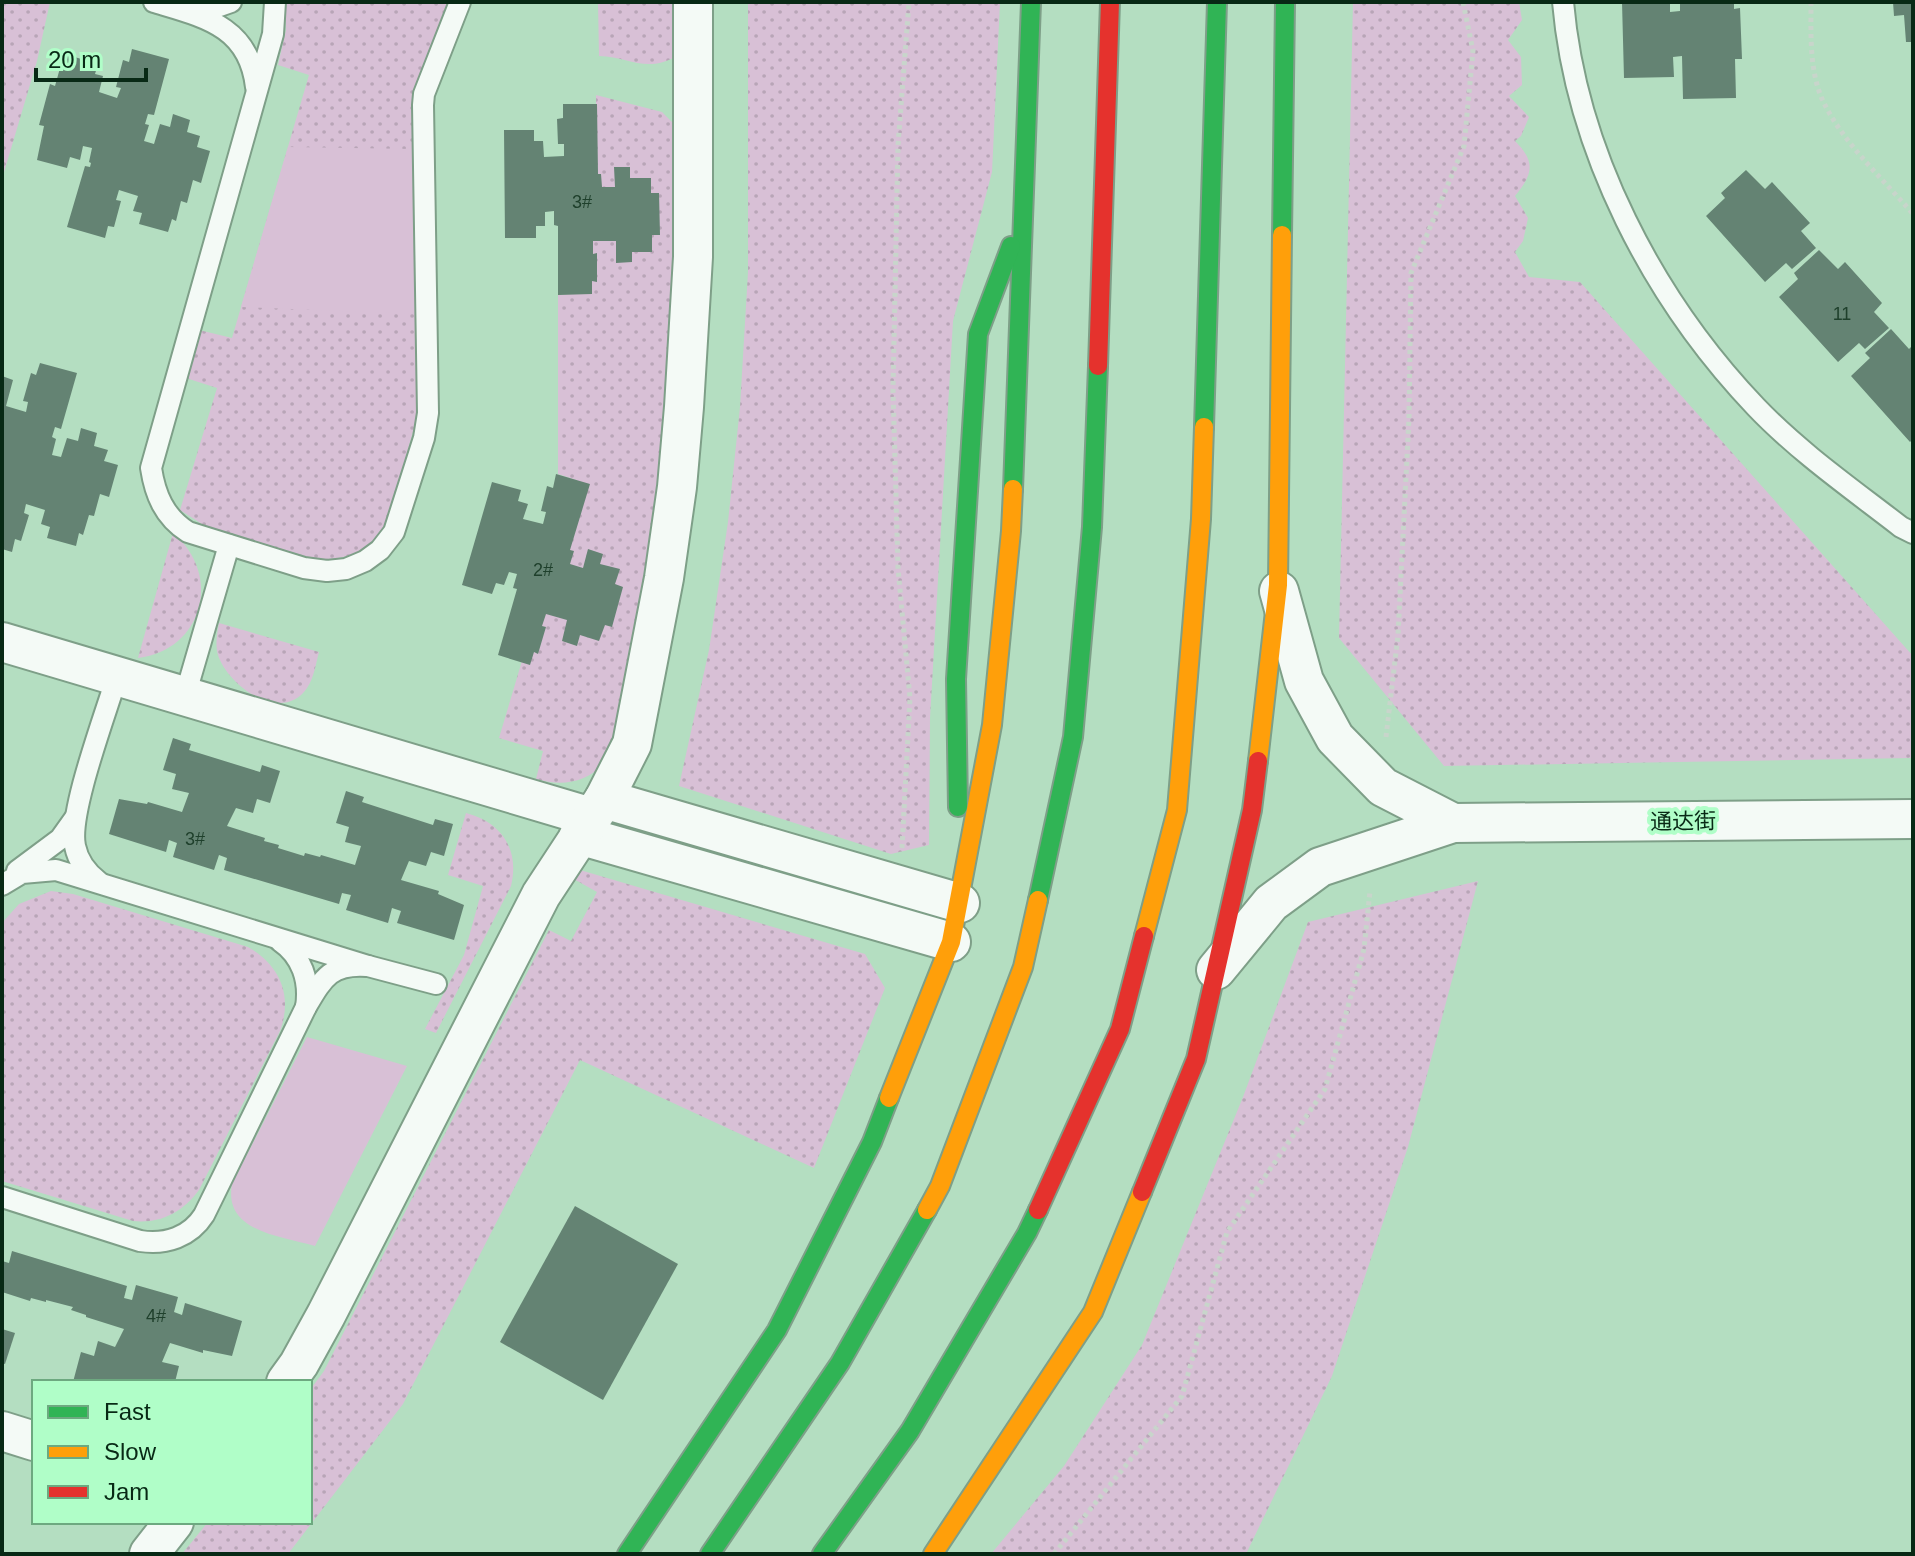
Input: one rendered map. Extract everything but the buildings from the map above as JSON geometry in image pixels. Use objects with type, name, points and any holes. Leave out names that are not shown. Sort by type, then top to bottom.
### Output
[{"type":"main road","points":[[627,1554],[777,1330],[872,1142],[951,942],[992,725],[1009,546],[1025,211],[1031,2]]},
{"type":"main road","points":[[710,1554],[840,1363],[940,1186],[1023,967],[1073,737],[1092,527],[1110,2]]},
{"type":"main road","points":[[822,1554],[910,1431],[1027,1233],[1120,1029],[1177,810],[1201,519],[1217,2]]},
{"type":"main road","points":[[933,1554],[1093,1312],[1196,1059],[1252,810],[1278,585],[1285,2]]},
{"type":"main road","points":[[960,903],[956,679],[978,334],[1025,211]]},
{"type":"street","points":[[287,1380],[326,1315],[541,895],[591,817],[632,744],[664,578],[677,487],[692,284],[693,2]]},
{"type":"street","points":[[1278,585],[1304,681],[1335,738],[1383,787],[1453,823]]},
{"type":"street","points":[[2,642],[591,817],[951,942]]},
{"type":"street","points":[[591,817],[898,885],[960,903]]},
{"type":"street","name":"通达街","points":[[1453,823],[1913,819]]},
{"type":"street","points":[[1216,970],[1271,903],[1320,867],[1453,823]]},
{"type":"street","points":[[2,1431],[32,1440]]},
{"type":"lane","points":[[154,2],[220,24],[231,33],[250,59],[256,99]]},
{"type":"lane","points":[[181,10],[208,10],[231,2]]},
{"type":"lane","points":[[275,2],[273,34],[256,99],[151,468],[157,495],[180,527],[198,536],[315,570],[355,566],[373,556],[394,532],[424,438],[428,413],[424,94],[460,2]]},
{"type":"lane","points":[[1563,2],[1578,97],[1605,177],[1656,274],[1698,339],[1757,407],[1790,437],[1901,527],[1913,533]]},
{"type":"lane","points":[[185,696],[229,545]]},
{"type":"lane","points":[[103,885],[90,875],[78,855],[75,818],[117,676]]},
{"type":"lane","points":[[2,885],[60,839],[75,818]]},
{"type":"lane","points":[[2,885],[22,873],[44,869],[436,984]]},
{"type":"lane","points":[[273,937],[292,951],[303,968],[308,987],[306,1007]]},
{"type":"lane","points":[[2,1197],[140,1241],[166,1241],[187,1233],[204,1215],[306,1007],[324,979],[331,972],[348,966],[368,966]]},
{"type":"path","points":[[898,885],[906,813],[910,698],[898,568],[893,389],[898,145],[909,2]]},
{"type":"path","points":[[1383,787],[1398,635],[1409,418],[1411,273],[1464,146],[1473,51],[1463,2]]},
{"type":"path","points":[[1811,2],[1812,57],[1823,100],[1849,140],[1913,214]]},
{"type":"path","points":[[1054,1554],[1182,1396],[1227,1232],[1325,1089],[1364,949],[1374,847]]},
{"type":"shaded area","points":[[2,2],[50,2],[37,61],[2,179]]},
{"type":"shaded area","points":[[285,2],[448,2],[413,96],[417,413],[414,428],[388,520],[382,530],[358,552],[327,559],[315,559],[205,526],[180,510],[217,388],[186,378],[199,330],[232,338],[309,75],[278,65],[286,30]]},
{"type":"shaded area","points":[[598,2],[675,2],[675,57],[665,62],[646,64],[599,56]]},
{"type":"shaded area","points":[[748,2],[1000,2],[992,172],[953,321],[930,718],[929,845],[891,854],[679,786],[709,650],[728,522],[740,407],[748,272]]},
{"type":"shaded area","points":[[1353,2],[1519,2],[1522,20],[1508,40],[1521,57],[1522,85],[1509,96],[1529,117],[1521,136],[1515,141],[1526,155],[1530,168],[1526,181],[1515,196],[1528,218],[1523,241],[1515,252],[1529,277],[1580,282],[1913,656],[1913,758],[1444,766],[1339,638]]},
{"type":"shaded area","points":[[596,95],[662,112],[676,126],[675,263],[669,400],[654,530],[616,743],[596,771],[572,782],[554,782],[536,779],[543,751],[499,738],[576,480],[558,474],[558,295],[567,294],[563,104],[596,104]]},
{"type":"shaded area","points":[[288,147],[413,149],[415,314],[241,307]]},
{"type":"shaded area","points":[[173,533],[189,550],[198,569],[201,589],[199,608],[191,626],[178,641],[160,652],[138,658]]},
{"type":"shaded area","points":[[219,623],[319,652],[307,688],[284,703],[270,702],[244,689],[224,667],[218,655]]},
{"type":"shaded area","points":[[466,813],[498,830],[510,849],[513,873],[511,886],[436,1033],[425,1029],[464,955],[483,886],[448,875]]},
{"type":"shaded area","points":[[580,870],[865,954],[885,988],[814,1168],[580,1060],[403,1404],[312,1523],[312,1387],[324,1371],[549,930],[571,941],[597,892],[572,878]]},
{"type":"shaded area","points":[[1478,881],[1408,1147],[1332,1376],[1246,1554],[991,1554],[1064,1466],[1142,1345],[1243,1097],[1308,922]]},
{"type":"shaded area","points":[[51,891],[73,894],[248,947],[268,963],[281,983],[285,1006],[280,1031],[199,1190],[186,1205],[162,1218],[133,1221],[2,1181],[2,923],[19,904]]},
{"type":"shaded area","points":[[307,1037],[407,1066],[315,1246],[257,1229],[236,1213],[232,1200],[232,1184]]},
{"type":"shaded area","points":[[206,1524],[311,1524],[288,1554],[182,1554]]},
{"type":"traffic: fast","points":[[1013,489],[1031,2]]},
{"type":"traffic: fast","points":[[1204,427],[1217,2]]},
{"type":"traffic: fast","points":[[1282,235],[1285,2]]},
{"type":"traffic: fast","points":[[958,807],[956,679],[978,334],[1011,246]]},
{"type":"traffic: fast","points":[[1038,900],[1073,737],[1092,527],[1098,366]]},
{"type":"traffic: fast","points":[[627,1554],[777,1330],[872,1142],[889,1098]]},
{"type":"traffic: fast","points":[[710,1554],[840,1363],[927,1210]]},
{"type":"traffic: fast","points":[[822,1554],[910,1431],[1038,1210]]},
{"type":"traffic: slow","points":[[1258,761],[1278,585],[1282,235]]},
{"type":"traffic: slow","points":[[1144,936],[1177,810],[1201,519],[1204,427]]},
{"type":"traffic: slow","points":[[889,1098],[951,942],[992,725],[1013,489]]},
{"type":"traffic: slow","points":[[927,1210],[940,1186],[1023,967],[1038,900]]},
{"type":"traffic: slow","points":[[933,1554],[1093,1312],[1142,1192]]},
{"type":"traffic: jam","points":[[1098,366],[1110,2]]},
{"type":"traffic: jam","points":[[1142,1192],[1196,1059],[1252,810],[1258,761]]},
{"type":"traffic: jam","points":[[1038,1210],[1120,1029],[1144,936]]}]
